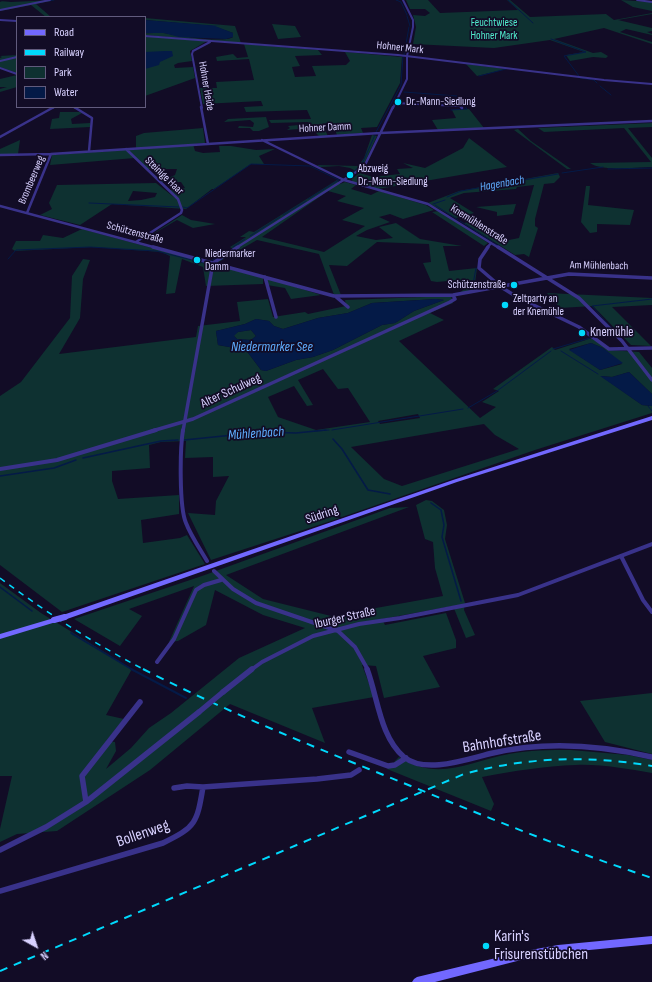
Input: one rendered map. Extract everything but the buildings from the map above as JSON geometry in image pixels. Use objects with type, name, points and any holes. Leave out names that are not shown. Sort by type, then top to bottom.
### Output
[{"type":"main road","name":"Südring","points":[[0,637],[54,620],[463,478],[652,418]]},
{"type":"main road","points":[[417,982],[442,979],[525,955],[558,949],[652,940]]},
{"type":"street","points":[[30,0],[33,3]]},
{"type":"street","points":[[0,10],[50,0]]},
{"type":"street","points":[[207,562],[185,522],[182,495],[181,444],[213,263],[364,167],[407,79],[407,56],[413,20],[404,0]]},
{"type":"street","points":[[637,0],[652,2]]},
{"type":"street","points":[[0,20],[16,21]]},
{"type":"street","name":"Hohner Mark","points":[[146,36],[407,56],[604,80],[652,84]]},
{"type":"street","name":"Hohner Heide","points":[[208,144],[192,54],[193,51],[211,41]]},
{"type":"street","points":[[0,61],[16,57]]},
{"type":"street","points":[[0,68],[16,74]]},
{"type":"street","points":[[395,103],[460,106],[462,108]]},
{"type":"street","points":[[0,137],[52,108]]},
{"type":"street","points":[[76,108],[92,118],[89,151]]},
{"type":"street","name":"Hohner Damm","points":[[0,155],[51,154],[261,140],[652,121]]},
{"type":"street","name":"Knemühlenstraße","points":[[261,140],[344,180],[428,204],[579,298],[628,349],[652,380]]},
{"type":"street","name":"Steinige Haar","points":[[126,149],[178,199],[182,210],[181,213],[136,242]]},
{"type":"street","name":"Brombeerweg","points":[[27,213],[51,154]]},
{"type":"street","name":"Schützenstraße","points":[[0,206],[334,296],[453,295],[545,278]]},
{"type":"street","points":[[491,243],[480,259],[479,268],[517,297],[579,327],[609,349],[652,348]]},
{"type":"street","name":"Am Mühlenbach","points":[[545,278],[584,273],[652,278]]},
{"type":"street","points":[[265,277],[276,317]]},
{"type":"street","name":"Alter Schulweg","points":[[0,468],[58,460],[185,422],[450,302],[455,299],[453,295]]},
{"type":"street","name":"Schützenstraße","points":[[334,296],[348,307]]},
{"type":"street","name":"Iburger Straße","points":[[0,850],[46,827],[86,802],[249,671],[277,653],[313,636],[334,629],[518,595],[652,544]]},
{"type":"street","points":[[621,556],[643,600],[652,612]]},
{"type":"street","points":[[214,571],[220,580],[240,594],[266,608],[334,629]]},
{"type":"street","points":[[157,662],[174,639],[196,590],[204,585],[220,580]]},
{"type":"street","name":"Bahnhofstraße","points":[[334,629],[354,643],[362,655],[374,685],[392,744],[406,758],[428,766],[446,766],[488,754],[528,747],[571,747],[629,751],[652,757]]},
{"type":"street","points":[[86,802],[82,776],[140,702]]},
{"type":"street","points":[[349,752],[388,766],[395,765],[406,758]]},
{"type":"street","points":[[174,788],[317,779],[351,775],[359,770]]},
{"type":"street","name":"Bollenweg","points":[[0,891],[163,843],[186,832],[195,824],[203,787]]},
{"type":"green space","points":[[55,0],[36,4],[50,16],[45,16],[31,5],[0,11],[0,2],[2,2],[0,1]]},
{"type":"green space","name":"Feuchtwiese Hohner Mark","points":[[406,0],[428,0],[440,13],[518,10],[507,0],[510,0],[530,17],[606,14],[614,20],[652,13],[618,20],[652,28],[652,31],[647,32],[652,35],[626,29],[620,32],[652,42],[652,44],[604,28],[554,39],[593,53],[601,52],[608,56],[606,58],[593,57],[570,61],[566,55],[584,52],[550,40],[494,48],[413,44],[416,27],[413,15],[425,16],[430,13],[425,9],[410,9]]},
{"type":"green space","points":[[621,0],[652,2],[652,11],[633,7]]},
{"type":"green space","points":[[146,18],[235,26],[241,43],[146,35],[146,33],[161,33],[219,40],[233,37],[233,33],[213,26],[146,20]]},
{"type":"green space","points":[[272,24],[295,26],[301,37],[278,39]]},
{"type":"green space","points":[[146,36],[207,41],[190,51],[192,61],[174,65],[175,68],[193,67],[195,78],[146,96]]},
{"type":"green space","points":[[244,44],[318,50],[322,55],[295,56],[300,66],[292,67],[295,77],[316,76],[312,66],[346,65],[350,61],[345,52],[402,57],[400,83],[377,127],[361,128],[363,133],[337,135],[332,122],[322,124],[328,136],[319,136],[311,128],[287,130],[290,128],[288,126],[309,124],[308,122],[271,123],[269,120],[311,119],[307,110],[246,112],[244,107],[263,106],[261,101],[203,104],[200,88],[217,88],[216,82],[254,80],[249,59],[217,61],[216,57],[233,54],[237,58],[248,57]]},
{"type":"green space","points":[[16,55],[16,73],[0,67],[0,58],[2,57],[0,56]]},
{"type":"green space","points":[[466,64],[506,69],[477,76]]},
{"type":"green space","points":[[16,75],[16,87],[0,92],[0,89],[7,87],[0,87],[0,79]]},
{"type":"green space","points":[[469,109],[484,128],[438,130],[432,120],[456,118],[452,110]]},
{"type":"green space","points":[[60,112],[82,113],[71,119],[72,124],[90,123],[90,127],[50,129],[52,119],[59,118]]},
{"type":"green space","points":[[266,117],[269,127],[259,131],[253,131],[250,128],[238,128],[239,126],[253,127],[254,123],[250,120],[224,122],[228,119]]},
{"type":"green space","points":[[652,123],[652,127],[628,128],[652,158],[652,167],[611,168],[596,166],[590,163],[651,162],[624,128],[544,132],[538,128]]},
{"type":"green space","points":[[203,128],[205,143],[193,144],[195,151],[203,153],[220,152],[219,146],[231,146],[256,150],[275,149],[259,156],[264,164],[251,164],[212,189],[186,209],[112,204],[80,225],[40,215],[52,209],[49,203],[57,185],[156,183],[175,198],[169,190],[185,188],[181,182],[161,182],[156,179],[168,178],[175,175],[177,169],[146,169],[135,158],[50,165],[52,155],[136,149],[136,136],[144,133]],"holes":[[[133,191],[157,193],[155,197],[128,201]]]},
{"type":"green space","points":[[518,129],[531,141],[571,169],[567,169],[514,130]]},
{"type":"green space","points":[[372,135],[377,136],[363,166],[356,171],[339,166],[320,167],[317,165],[358,166],[364,158]]},
{"type":"green space","points":[[469,138],[507,167],[378,189],[353,182],[351,179],[360,173],[373,177],[400,174],[397,169],[413,168],[403,163],[425,168],[463,148]]},
{"type":"green space","points":[[20,140],[18,154],[0,154],[0,149]]},
{"type":"green space","points":[[558,173],[560,177],[554,183],[544,184],[535,219],[535,226],[538,228],[529,257],[524,254],[515,255],[464,223],[478,220],[499,242],[519,238],[534,185],[517,187],[516,189],[464,193],[450,198],[474,213],[456,218],[428,203],[459,191]]},
{"type":"green space","points":[[337,180],[340,184],[345,182],[356,185],[351,189],[371,195],[379,191],[426,205],[434,210],[403,219],[390,214],[379,217],[390,222],[367,230],[356,236],[376,240],[393,238],[379,227],[396,223],[420,239],[462,246],[443,246],[449,271],[477,268],[474,291],[459,293],[466,288],[468,279],[437,282],[431,281],[423,263],[431,262],[429,244],[377,242],[347,266],[329,265],[341,295],[334,295],[319,254],[257,240],[217,263],[214,261],[233,249],[230,247],[246,237],[240,237],[249,231],[254,232]],"holes":[[[328,191],[346,196],[337,201],[364,208],[342,220],[365,226],[324,252],[262,237]]]},
{"type":"green space","points":[[586,186],[590,186],[588,205],[634,210],[630,225],[597,224],[597,232],[590,233],[581,222]]},
{"type":"green space","points":[[516,204],[513,214],[497,216],[497,212],[476,207]]},
{"type":"green space","points":[[439,211],[488,243],[484,246],[432,212]]},
{"type":"green space","points":[[182,215],[191,220],[215,224],[193,228],[177,220],[148,237]]},
{"type":"green space","points":[[82,229],[263,278],[263,284],[206,286],[203,267],[182,259],[175,293],[166,294],[170,256],[161,252],[92,247],[15,251],[12,249],[16,241],[40,241],[43,235],[63,238]]},
{"type":"green space","points":[[83,259],[90,260],[83,279],[80,318],[59,354],[196,337],[198,326],[240,321],[237,302],[268,299],[273,317],[305,312],[308,314],[346,306],[345,300],[451,296],[453,303],[430,313],[444,320],[399,341],[480,418],[496,407],[482,402],[499,391],[493,389],[552,347],[555,350],[592,338],[608,350],[639,352],[652,368],[652,394],[629,372],[612,377],[601,376],[642,405],[652,406],[652,413],[535,450],[342,517],[331,514],[327,515],[340,518],[211,560],[188,513],[215,515],[216,501],[229,476],[213,477],[213,457],[185,458],[186,441],[161,442],[149,445],[150,468],[112,471],[112,481],[118,499],[179,495],[179,514],[141,520],[143,543],[180,538],[187,535],[205,564],[62,612],[0,565],[0,396],[21,382],[70,318],[72,276]],"holes":[[[436,299],[444,300],[414,311],[395,323],[382,325],[333,350],[313,357],[296,360],[266,371],[261,370],[246,350],[218,345],[216,331],[245,324],[256,319],[269,321],[274,326],[283,329],[318,318],[348,313],[372,303]],[[591,343],[603,348],[622,364],[600,370],[569,349]],[[323,369],[338,389],[348,388],[370,422],[316,430],[278,417],[268,397],[294,386],[307,406],[313,405],[298,380]],[[418,414],[420,418],[380,424],[378,421]],[[484,424],[495,435],[519,449],[402,486],[384,479],[351,447]]]},
{"type":"green space","points":[[267,278],[321,295],[291,299],[285,288],[267,285]]},
{"type":"green space","points":[[547,293],[652,298],[652,305],[612,307],[651,346],[631,345],[593,306],[560,308]]},
{"type":"green space","points":[[251,330],[256,336],[251,340],[237,339],[233,335],[238,332]]},
{"type":"green space","points":[[426,500],[432,501],[444,510],[447,525],[445,539],[465,603],[464,610],[475,635],[466,638],[453,606],[382,619],[385,625],[446,613],[456,640],[456,648],[423,656],[440,687],[384,698],[376,666],[362,665],[374,697],[312,708],[325,743],[230,704],[150,770],[57,831],[17,834],[0,842],[0,829],[12,776],[0,776],[0,583],[41,613],[132,669],[106,715],[124,719],[106,741],[115,742],[116,751],[106,769],[131,748],[149,728],[171,713],[239,658],[305,628],[263,615],[215,590],[206,625],[178,641],[169,642],[194,586],[129,609],[142,616],[120,646],[74,619],[202,576],[390,508],[409,507],[226,575],[263,599],[339,618],[376,608],[443,596],[435,568],[433,542],[425,539],[416,505]]},
{"type":"green space","points":[[652,693],[652,754],[605,742],[580,701]]},
{"type":"green space","points":[[540,750],[571,750],[628,755],[652,760],[652,773],[624,768],[576,765],[552,766],[482,777],[494,804],[491,811],[387,769],[399,757],[413,764],[427,768],[440,769],[453,768],[494,757],[517,753]]},
{"type":"water","points":[[146,20],[220,26],[215,26],[233,33],[233,37],[226,39],[179,37],[164,33],[146,33]]},
{"type":"water","points":[[172,51],[173,56],[160,62],[159,65],[146,69],[146,52]]},
{"type":"water","name":"Niedermarker See","points":[[436,299],[444,300],[414,311],[395,323],[382,325],[333,350],[313,357],[296,360],[266,371],[261,370],[246,350],[218,345],[216,331],[245,324],[256,319],[269,321],[274,326],[283,329],[318,318],[348,313],[372,303]],"holes":[[[251,330],[256,336],[251,340],[237,339],[234,336],[238,332]]]},
{"type":"water","points":[[591,343],[603,348],[623,363],[600,370],[569,350]]},
{"type":"water","points":[[629,372],[652,394],[652,406],[642,405],[600,376],[612,377]]},
{"type":"waterway","points":[[49,1],[54,0]]},
{"type":"waterway","points":[[396,0],[401,2],[407,15]]},
{"type":"waterway","points":[[508,0],[533,23]]},
{"type":"waterway","points":[[407,16],[410,26]]},
{"type":"waterway","points":[[404,55],[409,27]]},
{"type":"waterway","points":[[551,39],[586,52],[564,56],[579,76]]},
{"type":"waterway","points":[[376,132],[401,85],[403,56]]},
{"type":"waterway","points":[[479,76],[506,69]]},
{"type":"waterway","points":[[580,78],[594,80],[597,83]]},
{"type":"waterway","points":[[600,86],[611,95]]},
{"type":"waterway","points":[[404,92],[457,96],[467,109],[451,110]]},
{"type":"waterway","points":[[362,164],[375,135]]},
{"type":"waterway","points":[[183,207],[187,208],[251,164],[310,166],[339,180],[308,199]]},
{"type":"waterway","points":[[353,172],[361,165]]},
{"type":"waterway","name":"Hagenbach","points":[[562,173],[603,167]]},
{"type":"waterway","name":"Hagenbach","points":[[608,169],[652,168]]},
{"type":"waterway","name":"Hagenbach","points":[[447,197],[461,191],[558,174]]},
{"type":"waterway","name":"Hagenbach","points":[[433,204],[445,200]]},
{"type":"waterway","points":[[283,215],[306,201]]},
{"type":"waterway","points":[[89,203],[179,207]]},
{"type":"waterway","name":"Hagenbach","points":[[435,205],[458,220]]},
{"type":"waterway","points":[[250,236],[280,217]]},
{"type":"waterway","name":"Hagenbach","points":[[460,221],[493,242]]},
{"type":"waterway","points":[[233,247],[245,239]]},
{"type":"waterway","name":"Hagenbach","points":[[494,243],[499,246]]},
{"type":"waterway","points":[[8,259],[16,250],[90,247],[156,251],[204,263]]},
{"type":"waterway","points":[[211,261],[219,256]]},
{"type":"waterway","points":[[472,290],[476,268]]},
{"type":"waterway","name":"Mühlenbach","points":[[614,331],[592,306],[652,299]]},
{"type":"waterway","name":"Mühlenbach","points":[[594,336],[609,332]]},
{"type":"waterway","name":"Mühlenbach","points":[[553,349],[590,338]]},
{"type":"waterway","name":"Mühlenbach","points":[[468,408],[497,391],[551,351]]},
{"type":"waterway","points":[[561,351],[598,374]]},
{"type":"waterway","points":[[648,406],[652,411]]},
{"type":"waterway","name":"Mühlenbach","points":[[332,430],[463,409]]},
{"type":"waterway","name":"Mühlenbach","points":[[318,431],[326,430]]},
{"type":"waterway","name":"Mühlenbach","points":[[318,431],[329,430]]},
{"type":"waterway","name":"Mühlenbach","points":[[184,440],[263,432],[296,433],[318,431]]},
{"type":"waterway","points":[[333,439],[342,449],[368,490],[390,494]]},
{"type":"waterway","name":"Mühlenbach","points":[[83,458],[161,441],[178,440]]},
{"type":"waterway","name":"Mühlenbach","points":[[0,476],[54,468],[76,460]]},
{"type":"waterway","points":[[431,503],[441,510],[444,525],[442,537],[461,601]]},
{"type":"waterway","points":[[0,587],[32,611]]},
{"type":"waterway","points":[[71,633],[133,670]]},
{"type":"waterway","points":[[131,669],[186,698]]},
{"type":"railway","points":[[0,578],[71,627],[145,670]]},
{"type":"railway","points":[[145,670],[271,728],[424,791]]},
{"type":"railway","points":[[424,791],[464,774],[488,768],[534,761],[581,759],[628,762],[652,766]]},
{"type":"railway","points":[[0,971],[424,791]]},
{"type":"railway","points":[[424,791],[589,856],[652,878]]},
{"type":"place","name":"Dr.-Mann-Siedlung","points":[[398,102]]},
{"type":"place","name":"Abzweig Dr.-Mann-Siedlung","points":[[350,175]]},
{"type":"place","name":"Niedermarker Damm","points":[[197,260]]},
{"type":"place","name":"Schützenstraße","points":[[514,285]]},
{"type":"place","name":"Zeltparty an der Knemühle","points":[[505,305]]},
{"type":"place","name":"Knemühle","points":[[582,333]]},
{"type":"place","name":"Karin's Frisurenstübchen","points":[[486,946]]}]
